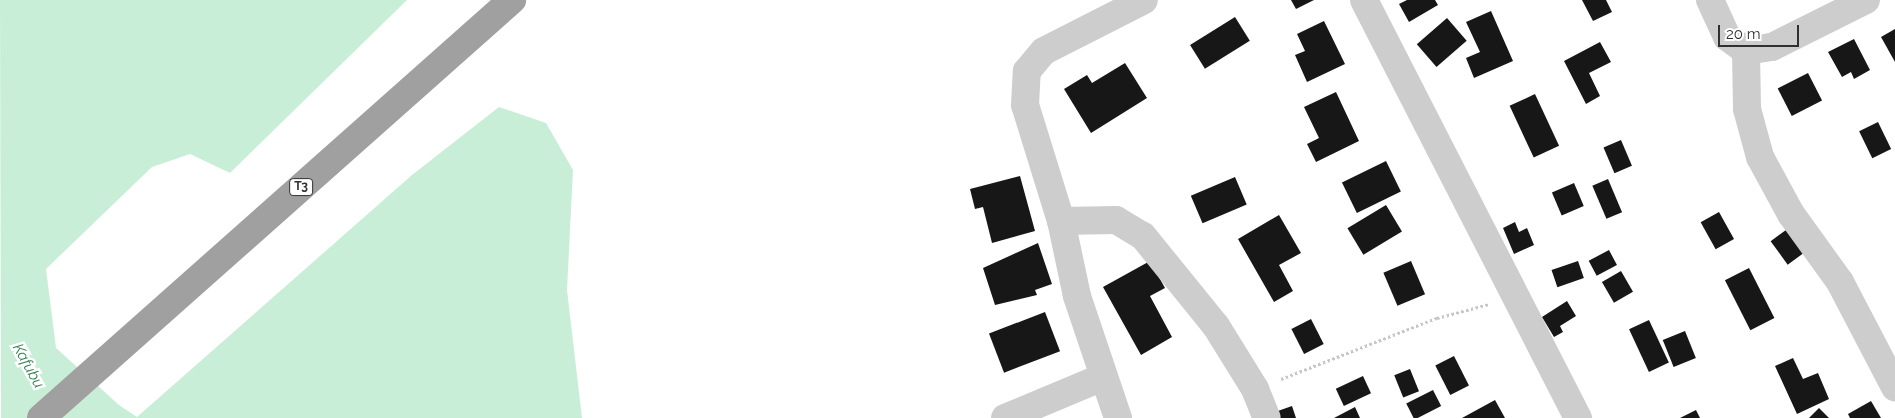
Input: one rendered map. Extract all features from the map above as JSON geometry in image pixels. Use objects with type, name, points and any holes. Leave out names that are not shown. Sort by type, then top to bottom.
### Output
[{"type":"highway","name":"T3","points":[[41,418],[512,0]]},
{"type":"street","points":[[1118,418],[1076,296],[1062,221],[1024,105],[1027,71],[1044,51],[1144,0]]},
{"type":"street","points":[[1364,0],[1578,418]]},
{"type":"street","points":[[1710,0],[1727,37],[1746,51],[1772,47],[1866,0]]},
{"type":"street","points":[[1746,51],[1747,109],[1760,158],[1791,214],[1840,282],[1895,387]]},
{"type":"street","points":[[1062,221],[1116,220],[1143,236],[1216,326],[1255,389],[1267,418]]},
{"type":"street","points":[[1005,418],[1103,377]]},
{"type":"path","points":[[1255,389],[1437,318],[1516,296]]},
{"type":"water","name":"Kafubu","points":[[0,0],[407,0],[230,173],[190,154],[152,167],[46,269],[56,348],[119,405],[137,417],[412,175],[499,107],[546,123],[573,170],[567,290],[582,418],[1,418]]},
{"type":"building","points":[[1291,0],[1314,0],[1296,9]]},
{"type":"building","points":[[1407,0],[1435,0],[1438,5],[1409,22],[1399,4]]},
{"type":"building","points":[[1582,0],[1606,0],[1612,12],[1593,21]]},
{"type":"building","points":[[1491,11],[1513,61],[1474,78],[1466,58],[1480,52],[1466,22]]},
{"type":"building","points":[[1235,17],[1250,41],[1205,69],[1190,45]]},
{"type":"building","points":[[1447,18],[1467,41],[1436,67],[1417,44]]},
{"type":"building","points":[[1324,21],[1345,64],[1307,82],[1295,55],[1305,51],[1297,34]]},
{"type":"building","points":[[1895,29],[1895,62],[1881,37]]},
{"type":"building","points":[[1854,39],[1870,70],[1854,79],[1851,72],[1842,77],[1828,52]]},
{"type":"building","points":[[1600,42],[1611,62],[1589,73],[1600,96],[1586,104],[1564,61]]},
{"type":"building","points":[[1125,63],[1147,98],[1091,133],[1064,89],[1087,75],[1092,83]]},
{"type":"building","points":[[1808,73],[1822,101],[1792,116],[1778,88]]},
{"type":"building","points":[[1336,92],[1359,141],[1316,162],[1307,144],[1319,138],[1304,107]]},
{"type":"building","points":[[1535,94],[1559,146],[1534,157],[1510,106]]},
{"type":"building","points":[[1878,122],[1891,149],[1872,158],[1859,131]]},
{"type":"building","points":[[1621,140],[1632,166],[1614,173],[1604,147]]},
{"type":"building","points":[[1386,161],[1401,192],[1357,213],[1342,182]]},
{"type":"building","points":[[1020,176],[1035,231],[992,243],[983,207],[975,209],[970,189]]},
{"type":"building","points":[[1235,177],[1247,205],[1203,223],[1191,196]]},
{"type":"building","points":[[1608,179],[1622,212],[1606,219],[1592,186]]},
{"type":"building","points":[[1574,183],[1584,206],[1562,215],[1552,192]]},
{"type":"building","points":[[1386,205],[1402,232],[1363,255],[1347,228]]},
{"type":"building","points":[[1719,212],[1734,239],[1716,249],[1701,222]]},
{"type":"building","points":[[1279,215],[1301,253],[1279,265],[1293,291],[1274,302],[1238,239]]},
{"type":"building","points":[[1515,222],[1519,232],[1527,228],[1534,245],[1514,254],[1503,228]]},
{"type":"building","points":[[1786,230],[1803,253],[1788,265],[1771,241]]},
{"type":"building","points":[[1038,243],[1052,284],[1035,290],[1037,295],[995,305],[983,268]]},
{"type":"building","points":[[1609,250],[1617,265],[1597,276],[1589,261]]},
{"type":"building","points":[[1150,261],[1165,288],[1150,296],[1172,337],[1141,355],[1103,287]]},
{"type":"building","points":[[1411,261],[1425,294],[1397,306],[1383,273]]},
{"type":"building","points":[[1578,261],[1584,278],[1557,287],[1552,270]]},
{"type":"building","points":[[1749,268],[1774,318],[1750,330],[1725,280]]},
{"type":"building","points":[[1621,271],[1633,292],[1614,303],[1602,282]]},
{"type":"building","points":[[1567,301],[1576,316],[1560,326],[1563,332],[1554,337],[1542,317]]},
{"type":"building","points":[[1045,312],[1060,351],[1004,373],[989,334]]},
{"type":"building","points":[[1311,319],[1324,344],[1304,354],[1291,329]]},
{"type":"building","points":[[1649,320],[1669,363],[1649,372],[1629,329]]},
{"type":"building","points":[[1685,331],[1696,358],[1674,367],[1663,340]]},
{"type":"building","points":[[1454,356],[1469,385],[1450,395],[1435,366]]},
{"type":"building","points":[[1793,358],[1803,379],[1818,373],[1829,399],[1797,414],[1775,366]]},
{"type":"building","points":[[1410,369],[1419,391],[1403,398],[1394,375]]},
{"type":"building","points":[[1363,376],[1371,393],[1344,406],[1336,389]]},
{"type":"building","points":[[1433,390],[1441,406],[1418,418],[1414,418],[1406,404]]},
{"type":"building","points":[[1495,400],[1505,418],[1462,418]]},
{"type":"building","points":[[1871,401],[1881,418],[1850,418],[1848,414]]},
{"type":"building","points":[[1292,406],[1296,418],[1277,418],[1275,412]]},
{"type":"building","points":[[1355,407],[1360,418],[1334,418]]},
{"type":"building","points":[[1819,408],[1829,418],[1809,418]]},
{"type":"building","points":[[1696,410],[1700,418],[1680,418]]}]
